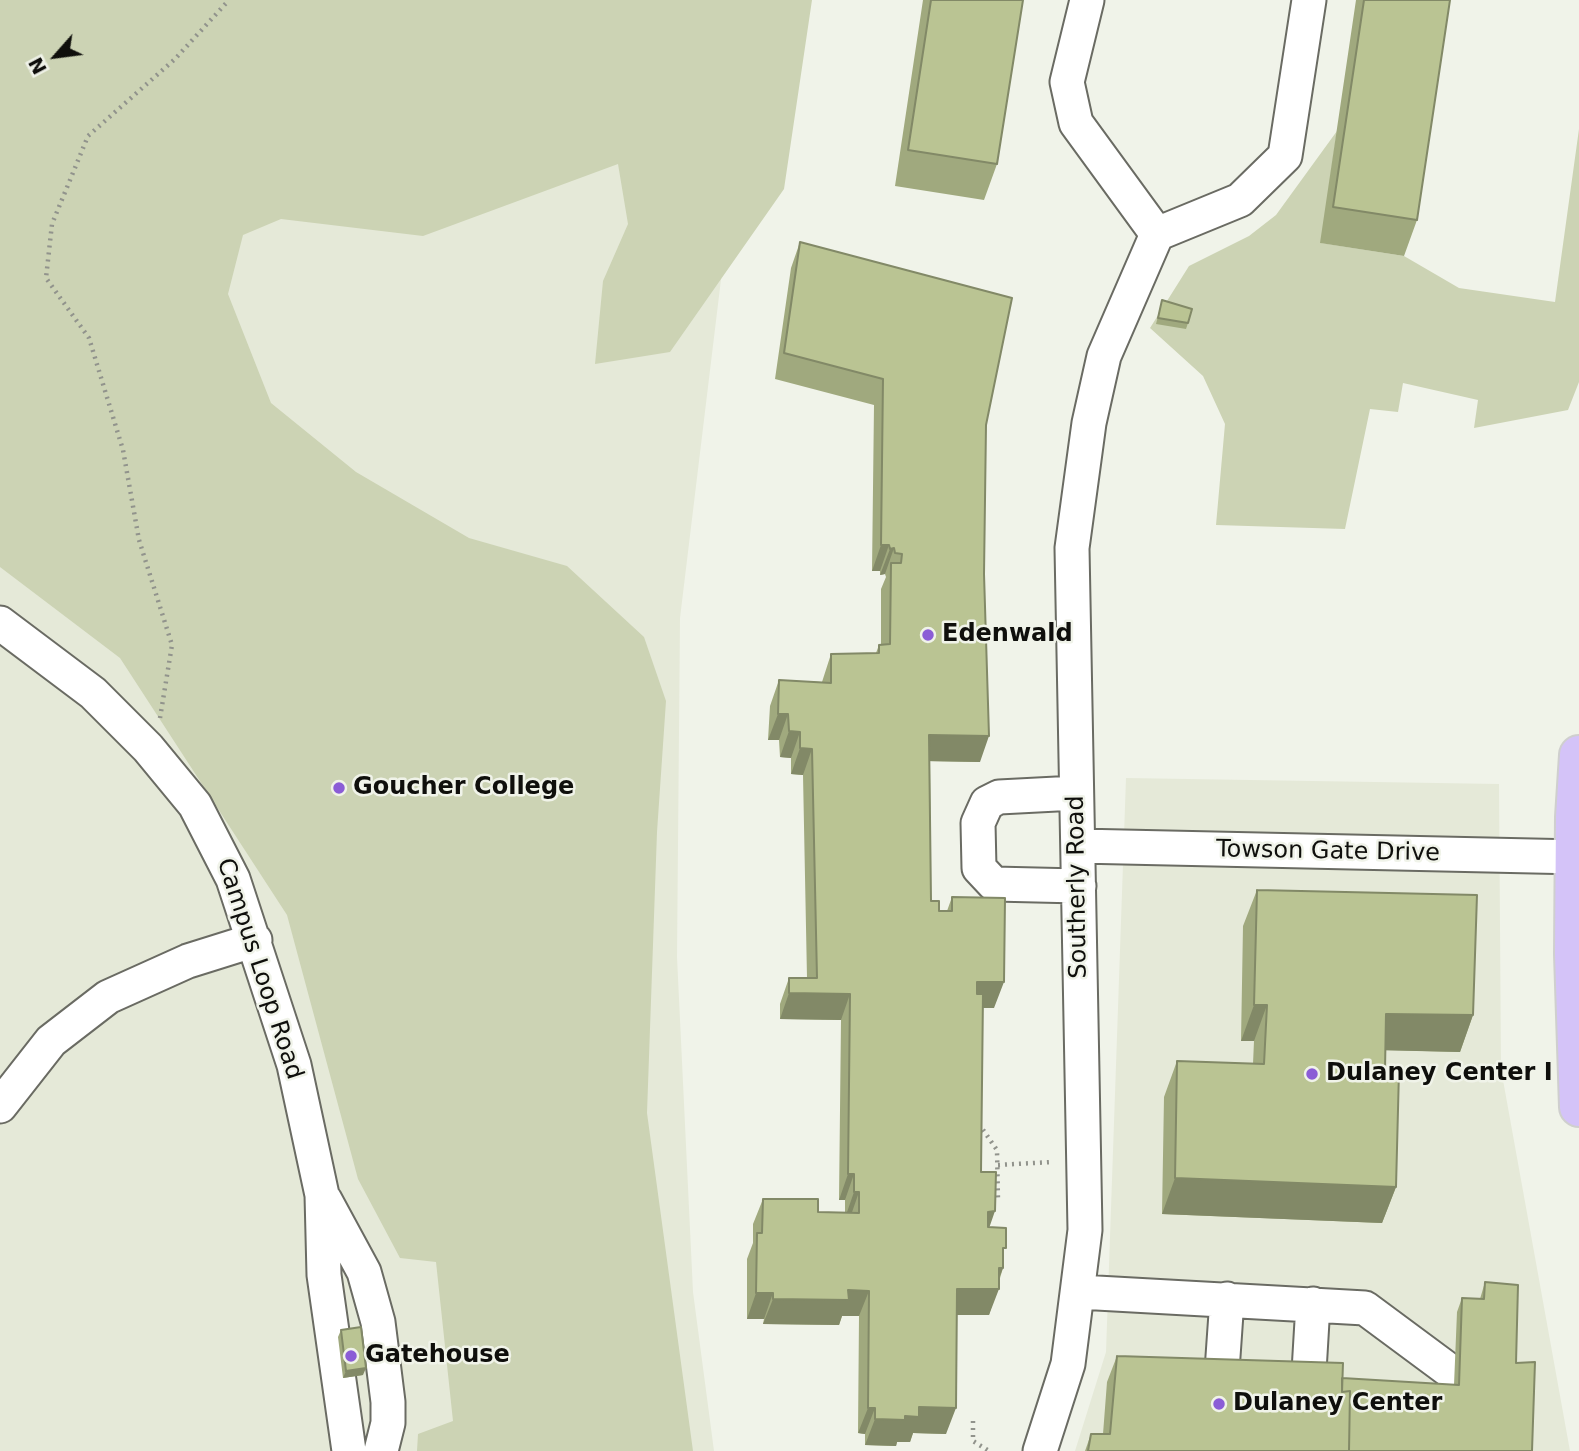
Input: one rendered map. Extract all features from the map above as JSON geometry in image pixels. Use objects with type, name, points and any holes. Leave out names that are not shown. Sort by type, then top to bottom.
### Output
[{"type":"main road","points":[[1579,755],[1575,1055],[1579,1107]]},
{"type":"street","points":[[1087,0],[1067,82],[1076,123],[1157,234],[1240,200],[1285,156],[1309,0]]},
{"type":"street","name":"Southerly Road","points":[[1040,1451],[1068,1364],[1085,1230],[1072,548],[1089,423],[1104,356],[1157,234]]},
{"type":"street","name":"Campus Loop Road","points":[[0,623],[93,693],[148,748],[195,805],[215,839],[233,879],[294,1065],[322,1195],[324,1275],[349,1451]]},
{"type":"street","points":[[1076,793],[999,797],[987,803],[978,823],[979,868],[995,884],[1079,886]]},
{"type":"street","name":"Towson Gate Drive","points":[[1078,846],[1576,858]]},
{"type":"street","points":[[0,1107],[51,1041],[108,997],[188,961],[255,940]]},
{"type":"street","name":"Campus Loop Road","points":[[322,1195],[365,1272],[378,1322],[388,1402],[388,1423],[381,1451]]},
{"type":"street","points":[[1079,1292],[1366,1308],[1450,1371]]},
{"type":"street","points":[[1221,1385],[1227,1299]]},
{"type":"street","points":[[1308,1388],[1313,1304]]},
{"type":"path","points":[[148,748],[164,710],[172,645],[139,540],[123,450],[89,338],[46,278],[52,224],[88,136],[175,59],[229,0]]},
{"type":"path","points":[[979,1112],[979,1125],[997,1150],[998,1201]]},
{"type":"path","points":[[998,1165],[1053,1162]]},
{"type":"path","points":[[973,1421],[973,1441],[989,1451]]},
{"type":"shaded area","name":"Goucher College","points":[[0,0],[768,0],[723,263],[680,618],[677,957],[693,1292],[714,1451],[0,1451]]},
{"type":"shaded area","points":[[1126,778],[1499,784],[1501,1069],[1570,1451],[1075,1451],[1106,1352]]},
{"type":"green space","points":[[0,0],[812,0],[784,189],[670,352],[595,364],[603,281],[628,224],[618,164],[423,236],[281,219],[243,235],[228,294],[271,403],[356,472],[469,538],[567,566],[644,637],[666,701],[657,832],[647,1113],[693,1451],[417,1451],[418,1434],[453,1421],[436,1262],[400,1258],[358,1179],[287,915],[120,658],[0,567]]},
{"type":"green space","points":[[1579,129],[1579,382],[1568,410],[1474,428],[1478,400],[1403,383],[1398,412],[1370,409],[1345,529],[1216,525],[1225,424],[1203,376],[1150,328],[1189,266],[1249,236],[1276,215],[1337,131],[1321,243],[1404,256],[1459,288],[1555,302]]},
{"type":"building","points":[[931,0],[1023,0],[997,164],[908,150]]},
{"type":"building","points":[[1364,0],[1450,0],[1417,220],[1333,207]]},
{"type":"building","points":[[800,242],[1012,298],[986,425],[984,574],[989,736],[929,735],[931,901],[939,901],[939,911],[952,911],[952,897],[1005,898],[1004,982],[977,982],[977,994],[983,994],[981,1172],[996,1172],[995,1211],[988,1212],[988,1227],[1006,1228],[1006,1248],[1003,1248],[1003,1268],[999,1268],[999,1289],[957,1289],[956,1408],[919,1407],[919,1417],[905,1416],[905,1420],[875,1419],[875,1408],[868,1408],[869,1291],[848,1290],[849,1300],[773,1299],[773,1293],[756,1293],[757,1233],[762,1233],[763,1199],[818,1199],[818,1212],[859,1213],[859,1192],[854,1192],[854,1174],[848,1174],[850,994],[789,993],[789,978],[817,978],[812,749],[800,748],[800,732],[789,731],[788,714],[778,714],[779,680],[831,683],[831,654],[879,653],[879,645],[890,644],[891,563],[901,563],[902,554],[895,553],[894,548],[890,549],[889,545],[881,545],[883,379],[784,353]]},
{"type":"building","points":[[1162,300],[1192,309],[1188,323],[1158,318]]},
{"type":"building","name":"Dulaney Center I","points":[[1257,890],[1477,895],[1473,1015],[1386,1014],[1385,1070],[1399,1071],[1396,1187],[1175,1178],[1177,1061],[1264,1064],[1267,1005],[1254,1005]]},
{"type":"building","points":[[1485,1282],[1518,1285],[1516,1363],[1535,1362],[1532,1451],[1349,1451],[1350,1391],[1342,1392],[1342,1378],[1459,1385],[1462,1298],[1484,1299]]},
{"type":"building","name":"Gatehouse","points":[[361,1327],[366,1368],[346,1371],[341,1330]]},
{"type":"building","name":"Dulaney Center","points":[[1117,1356],[1343,1363],[1342,1392],[1350,1391],[1349,1451],[1088,1451],[1091,1434],[1110,1434]]},
{"type":"place","name":"Edenwald","points":[[928,635]]},
{"type":"place","name":"Goucher College","points":[[339,788]]},
{"type":"place","name":"Dulaney Center I","points":[[1312,1074]]},
{"type":"place","name":"Gatehouse","points":[[351,1356]]},
{"type":"place","name":"Dulaney Center","points":[[1219,1404]]}]
